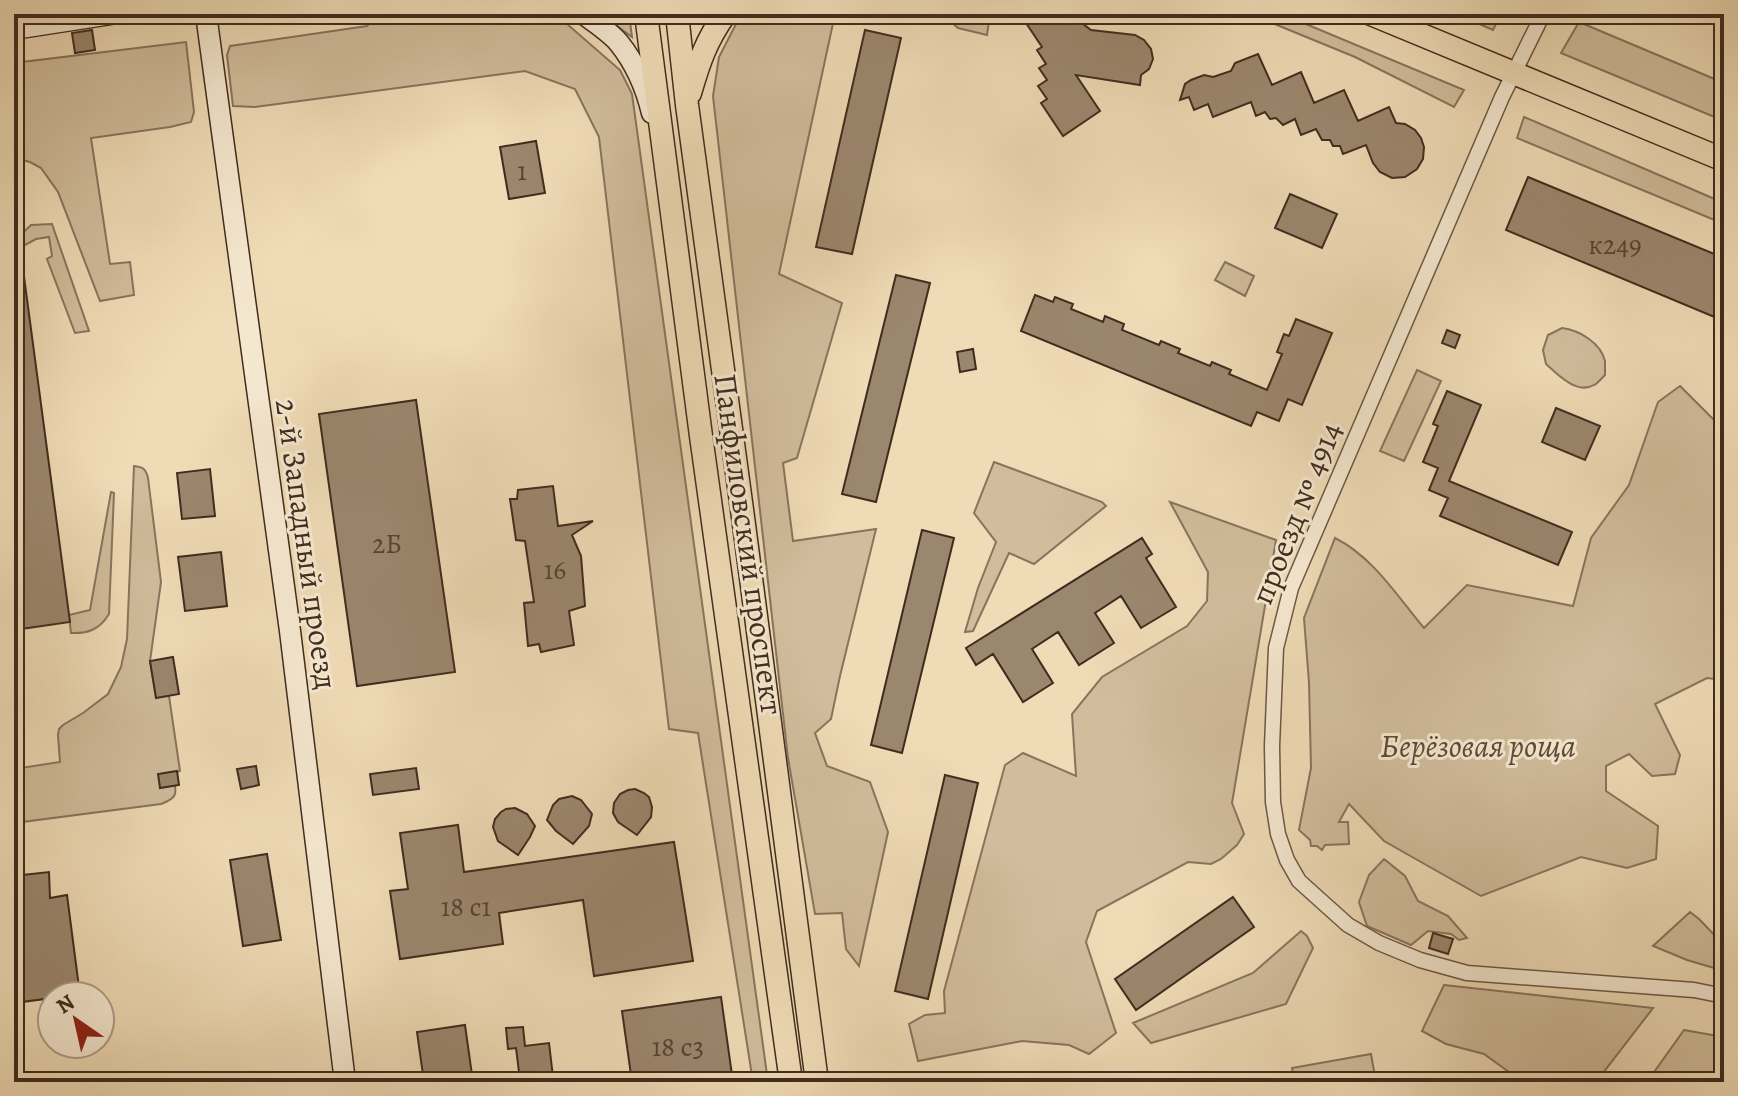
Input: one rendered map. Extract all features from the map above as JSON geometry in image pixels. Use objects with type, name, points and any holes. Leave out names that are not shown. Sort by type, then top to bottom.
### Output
[{"type":"main road","name":"Панфиловский проспект","points":[[646,14],[791,1082]]},
{"type":"main road","name":"Панфиловский проспект","points":[[677,14],[817,1082]]},
{"type":"main road","points":[[687,105],[701,56],[725,14]]},
{"type":"main road","points":[[1371,14],[1724,160]]},
{"type":"street","points":[[14,29],[111,14]]},
{"type":"street","name":"2-й Западный проезд","points":[[206,14],[290,631],[345,1082]]},
{"type":"street","points":[[584,14],[618,41],[635,67],[649,99],[671,196]]},
{"type":"street","name":"проезд № 4914","points":[[1543,14],[1496,111],[1291,588],[1276,648],[1273,788],[1278,834],[1299,881],[1322,903],[1348,925],[1379,943],[1420,960],[1467,973],[1694,990],[1724,996]]},
{"type":"green space","points":[[379,14],[551,14],[559,17],[620,70],[632,94],[768,1082],[753,1082],[698,733],[669,729],[599,137],[575,89],[525,71],[255,107],[233,106],[227,55],[230,46],[367,26]]},
{"type":"green space","points":[[601,14],[629,14],[632,37]]},
{"type":"green space","points":[[743,14],[835,14],[779,274],[842,303],[797,458],[783,463],[793,541],[876,529],[831,719],[815,733],[827,766],[870,782],[888,832],[859,966],[846,949],[842,913],[815,914],[788,758],[713,96],[719,57]]},
{"type":"green space","points":[[942,14],[990,14],[987,35],[958,28]]},
{"type":"green space","points":[[1250,14],[1282,14],[1464,90],[1454,107],[1355,57]]},
{"type":"green space","points":[[1456,14],[1501,14],[1493,30]]},
{"type":"green space","points":[[1579,22],[1724,83],[1724,121],[1561,53]]},
{"type":"green space","points":[[186,42],[194,112],[191,122],[91,138],[110,264],[130,262],[134,295],[100,301],[58,192],[41,168],[14,158],[14,63]]},
{"type":"green space","points":[[1524,117],[1724,203],[1724,224],[1517,138]]},
{"type":"green space","points":[[52,224],[89,331],[75,333],[47,259],[52,256],[49,237],[36,239],[16,250],[15,240],[31,225]]},
{"type":"green space","points":[[1225,262],[1254,276],[1245,296],[1215,280]]},
{"type":"green space","points":[[1562,328],[1588,338],[1603,354],[1605,375],[1595,385],[1574,385],[1546,364],[1543,350],[1548,335]]},
{"type":"green space","points":[[1417,370],[1441,381],[1404,461],[1380,451]]},
{"type":"green space","name":"Берёзовая роща","points":[[1680,386],[1724,430],[1724,680],[1707,678],[1655,704],[1680,755],[1675,774],[1652,776],[1629,754],[1606,766],[1606,791],[1658,826],[1656,859],[1627,868],[1581,857],[1481,896],[1384,841],[1349,804],[1339,822],[1348,822],[1349,844],[1325,845],[1322,850],[1311,846],[1310,840],[1299,830],[1311,768],[1304,618],[1335,538],[1373,566],[1424,628],[1467,585],[1573,606],[1591,538],[1629,485],[1658,402]]},
{"type":"green space","points":[[994,462],[1106,506],[1034,564],[1009,553],[973,631],[965,632],[996,542],[974,513]]},
{"type":"green space","points":[[134,466],[144,469],[148,478],[161,582],[150,661],[156,697],[169,696],[180,771],[173,774],[174,796],[161,804],[14,823],[14,769],[60,762],[59,729],[108,694],[121,667],[127,639]]},
{"type":"green space","points":[[111,492],[114,493],[109,614],[93,630],[71,633],[69,615],[90,610]]},
{"type":"green space","points":[[1170,502],[1276,540],[1232,803],[1244,834],[1221,859],[1211,864],[1188,862],[1097,911],[1086,942],[1116,1033],[1089,1054],[1069,1045],[1022,1041],[918,1061],[909,1024],[925,1015],[945,1013],[944,991],[1005,765],[1023,753],[1076,776],[1072,714],[1102,677],[1187,626],[1207,601],[1208,572]]},
{"type":"green space","points":[[1384,859],[1405,876],[1418,901],[1448,916],[1467,938],[1459,940],[1451,934],[1428,931],[1411,945],[1367,926],[1359,902],[1369,875]]},
{"type":"green space","points":[[1690,912],[1724,945],[1724,971],[1653,946]]},
{"type":"green space","points":[[1301,931],[1313,948],[1286,1004],[1151,1043],[1133,1023],[1253,973]]},
{"type":"green space","points":[[1444,985],[1653,1008],[1596,1082],[1529,1082],[1513,1075],[1484,1054],[1446,1044],[1422,1031]]},
{"type":"green space","points":[[1684,1030],[1724,1037],[1724,1082],[1647,1082]]},
{"type":"green space","points":[[1371,1054],[1376,1082],[1353,1082],[1352,1077],[1295,1082],[1292,1068]]},
{"type":"building","points":[[1020,14],[1074,14],[1091,30],[1135,35],[1144,40],[1151,49],[1153,59],[1149,69],[1141,75],[1140,85],[1076,75],[1100,111],[1063,136],[1041,103],[1047,99],[1038,86],[1047,80],[1039,68],[1046,64],[1037,50],[1042,47]]},
{"type":"building","points":[[92,30],[95,50],[75,53],[72,33]]},
{"type":"building","points":[[865,30],[901,38],[852,254],[816,247]]},
{"type":"building","points":[[1258,54],[1272,85],[1301,72],[1314,103],[1344,90],[1358,121],[1389,107],[1396,123],[1415,130],[1421,138],[1423,159],[1417,169],[1405,177],[1392,178],[1380,172],[1366,145],[1343,154],[1340,146],[1333,146],[1330,140],[1322,140],[1316,129],[1301,135],[1295,119],[1283,125],[1276,118],[1270,119],[1265,112],[1256,116],[1251,102],[1213,117],[1208,104],[1194,110],[1189,97],[1180,100],[1185,84],[1191,80],[1231,71],[1235,63]]},
{"type":"building","points":[[536,141],[545,193],[509,199],[500,147]]},
{"type":"building","points":[[1528,177],[1724,258],[1724,321],[1506,230]]},
{"type":"building","points":[[1290,194],[1337,214],[1322,248],[1275,228]]},
{"type":"building","points":[[14,269],[23,269],[70,622],[14,630]]},
{"type":"building","points":[[896,275],[930,283],[876,502],[842,494]]},
{"type":"building","points":[[1035,295],[1053,302],[1055,297],[1073,304],[1071,309],[1103,322],[1105,316],[1124,324],[1122,330],[1159,345],[1161,341],[1180,349],[1178,353],[1210,366],[1212,362],[1231,370],[1229,374],[1267,390],[1282,354],[1277,352],[1284,334],[1289,336],[1296,319],[1332,333],[1302,405],[1288,399],[1279,421],[1257,412],[1251,426],[1021,331]]},
{"type":"building","points":[[1447,330],[1460,335],[1455,348],[1442,343]]},
{"type":"building","points":[[973,349],[976,369],[960,372],[957,352]]},
{"type":"building","points":[[1447,391],[1481,405],[1449,481],[1572,532],[1558,565],[1440,516],[1448,498],[1429,490],[1438,468],[1423,462],[1438,426],[1433,424]]},
{"type":"building","points":[[416,400],[455,672],[357,686],[319,414]]},
{"type":"building","points":[[1556,408],[1600,426],[1585,460],[1542,442]]},
{"type":"building","points":[[210,469],[215,516],[182,519],[177,473]]},
{"type":"building","points":[[553,486],[558,526],[593,521],[572,535],[581,556],[585,606],[569,611],[574,645],[541,652],[539,644],[528,646],[524,603],[534,602],[525,541],[516,540],[510,499],[517,499],[518,490]]},
{"type":"building","points":[[922,530],[954,538],[902,753],[871,745]]},
{"type":"building","points":[[1142,538],[1152,554],[1146,558],[1176,607],[1141,628],[1121,596],[1095,613],[1114,643],[1079,665],[1058,632],[1032,649],[1053,683],[1023,702],[993,654],[976,665],[966,648]]},
{"type":"building","points":[[221,552],[227,606],[185,611],[178,557]]},
{"type":"building","points":[[173,657],[179,694],[156,698],[150,661]]},
{"type":"building","points":[[256,766],[259,785],[241,789],[237,769]]},
{"type":"building","points":[[416,768],[419,789],[373,795],[370,774]]},
{"type":"building","points":[[177,771],[179,785],[160,788],[158,774]]},
{"type":"building","points":[[945,775],[978,783],[928,999],[895,991]]},
{"type":"building","points":[[635,789],[649,797],[652,807],[651,817],[637,835],[618,822],[613,813],[614,803],[620,794]]},
{"type":"building","points":[[572,796],[581,800],[592,814],[589,826],[573,844],[547,820],[559,799]]},
{"type":"building","points":[[515,808],[527,814],[535,826],[518,855],[498,841],[493,827],[501,812]]},
{"type":"building","points":[[458,825],[464,872],[674,842],[693,961],[594,976],[583,900],[499,913],[503,944],[400,959],[390,891],[408,889],[400,833]]},
{"type":"building","points":[[267,854],[281,940],[243,946],[230,860]]},
{"type":"building","points":[[49,872],[50,898],[67,895],[78,980],[36,980],[36,1000],[14,1003],[14,876]]},
{"type":"building","points":[[1233,897],[1254,927],[1136,1010],[1115,979]]},
{"type":"building","points":[[1433,933],[1453,939],[1448,954],[1429,948]]},
{"type":"building","points":[[721,997],[733,1082],[632,1082],[622,1011]]},
{"type":"building","points":[[465,1025],[473,1082],[424,1082],[417,1032]]},
{"type":"building","points":[[523,1027],[525,1046],[549,1043],[553,1077],[520,1080],[516,1048],[508,1049],[506,1028]]}]
